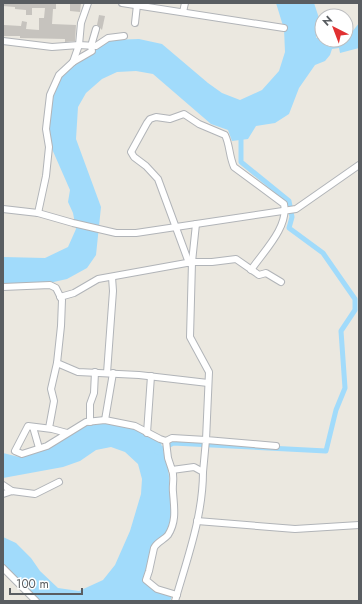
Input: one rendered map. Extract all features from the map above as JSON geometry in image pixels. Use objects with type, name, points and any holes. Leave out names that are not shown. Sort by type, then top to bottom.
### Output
[{"type":"street","points":[[73,62],[79,45],[81,23],[88,3]]},
{"type":"street","points":[[122,3],[284,28]]},
{"type":"street","points":[[183,12],[185,3]]},
{"type":"street","points":[[135,23],[137,5]]},
{"type":"street","points":[[38,213],[46,176],[49,148],[46,129],[50,95],[59,75],[73,62],[92,51],[91,46],[96,29]]},
{"type":"street","points":[[3,41],[52,47],[79,45],[96,46],[108,38],[124,36]]},
{"type":"street","points":[[190,262],[175,227],[158,179],[146,166],[134,157],[131,152],[146,123],[150,119],[156,117],[170,119],[184,114],[199,124],[225,134],[229,142],[231,159],[234,167],[284,204],[286,210],[282,227],[251,270]]},
{"type":"street","points":[[3,209],[38,213],[72,223],[116,233],[136,233],[296,209],[359,165]]},
{"type":"street","points":[[166,441],[168,458],[174,475],[173,492],[175,515],[167,535],[156,544],[154,548],[146,580],[157,589],[176,598],[197,521],[203,490],[206,440],[209,372],[190,337],[190,262],[196,224]]},
{"type":"street","points":[[60,297],[74,294],[98,279],[190,262],[212,262],[236,259],[259,275],[266,272],[281,282]]},
{"type":"street","points":[[106,420],[110,373],[113,291],[112,277]]},
{"type":"street","points":[[3,287],[50,285],[56,288],[62,300],[57,363],[51,389],[54,401],[49,428]]},
{"type":"street","points":[[57,363],[78,372],[151,376],[208,383]]},
{"type":"street","points":[[90,422],[90,404],[94,393],[95,372]]},
{"type":"street","points":[[147,433],[151,376]]},
{"type":"street","points":[[67,433],[49,428],[28,426],[15,451],[22,454],[47,446],[86,422],[106,420],[135,426],[166,441],[172,438],[276,446]]},
{"type":"street","points":[[33,427],[40,448]]},
{"type":"street","points":[[172,470],[194,467],[203,472]]},
{"type":"street","points":[[3,494],[12,491],[35,494],[59,482]]},
{"type":"street","points":[[3,485],[12,491]]},
{"type":"street","points":[[197,521],[295,529],[359,525]]},
{"type":"street","points":[[3,568],[36,601]]},
{"type":"water","points":[[276,3],[314,3],[316,8],[314,8],[314,48],[339,48],[332,49],[330,55],[325,61],[315,65],[299,88],[289,114],[275,123],[256,126],[248,139],[232,141],[228,130],[211,124],[153,74],[136,71],[117,72],[102,79],[86,93],[78,107],[76,139],[101,207],[96,255],[87,268],[67,279],[49,283],[3,286],[3,257],[45,258],[68,247],[76,229],[73,213],[68,202],[70,190],[52,149],[48,133],[51,100],[59,78],[70,67],[75,65],[79,59],[92,47],[111,40],[139,39],[162,44],[208,83],[222,93],[240,100],[262,90],[279,71],[285,52],[284,29]]},
{"type":"water","points":[[359,23],[359,48],[340,53],[339,48],[354,48],[354,29]]},
{"type":"water","points":[[104,423],[134,428],[161,443],[168,467],[173,516],[167,532],[152,546],[143,580],[172,596],[170,601],[39,601],[3,566],[3,537],[16,543],[31,558],[40,571],[58,588],[79,591],[103,580],[115,565],[130,531],[141,494],[142,479],[138,464],[125,452],[111,447],[96,450],[80,461],[63,467],[3,478],[3,453],[19,457],[49,448],[81,427]]},
{"type":"building","points":[[3,3],[56,3],[56,9],[53,9],[52,24],[76,25],[75,41],[65,42],[65,39],[3,36],[4,25],[21,26],[22,21],[27,22],[26,29],[39,30],[39,18],[44,18],[45,8],[32,8],[32,15],[26,15],[26,10],[3,6]]},
{"type":"building","points":[[70,3],[81,3],[80,12],[70,11]]},
{"type":"building","points":[[99,15],[105,16],[102,30],[97,25]]},
{"type":"waterway","points":[[157,452],[173,443],[326,451],[336,410],[345,388],[341,331],[355,310],[355,299],[323,253],[289,228],[292,217],[289,201],[241,162],[241,134]]}]
